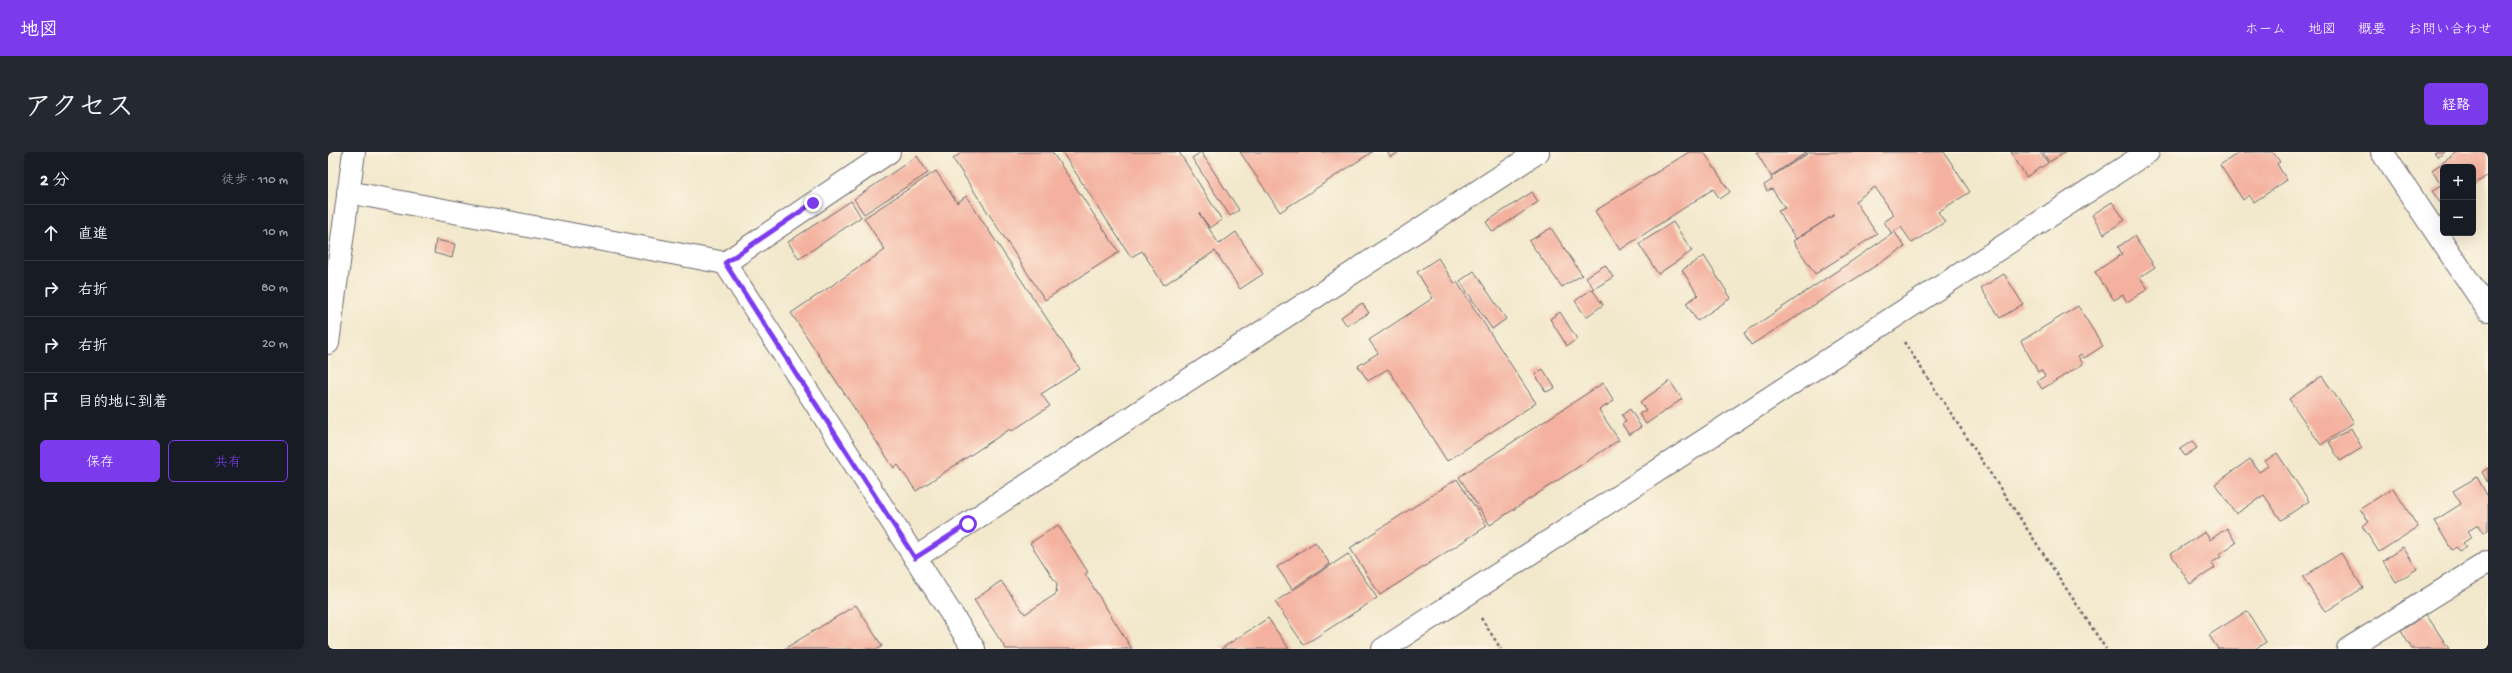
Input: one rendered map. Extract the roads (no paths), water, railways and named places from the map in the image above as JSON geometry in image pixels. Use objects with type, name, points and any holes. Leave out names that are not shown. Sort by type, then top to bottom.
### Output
[{"type":"street","points":[[328,343],[333,265],[348,192],[354,152]]},
{"type":"street","points":[[348,192],[725,263],[889,152]]},
{"type":"street","points":[[915,558],[1538,152]]},
{"type":"street","points":[[1383,649],[2148,152]]},
{"type":"street","points":[[2382,152],[2488,310]]},
{"type":"street","points":[[725,263],[974,649]]},
{"type":"street","points":[[2348,649],[2488,562]]}]
